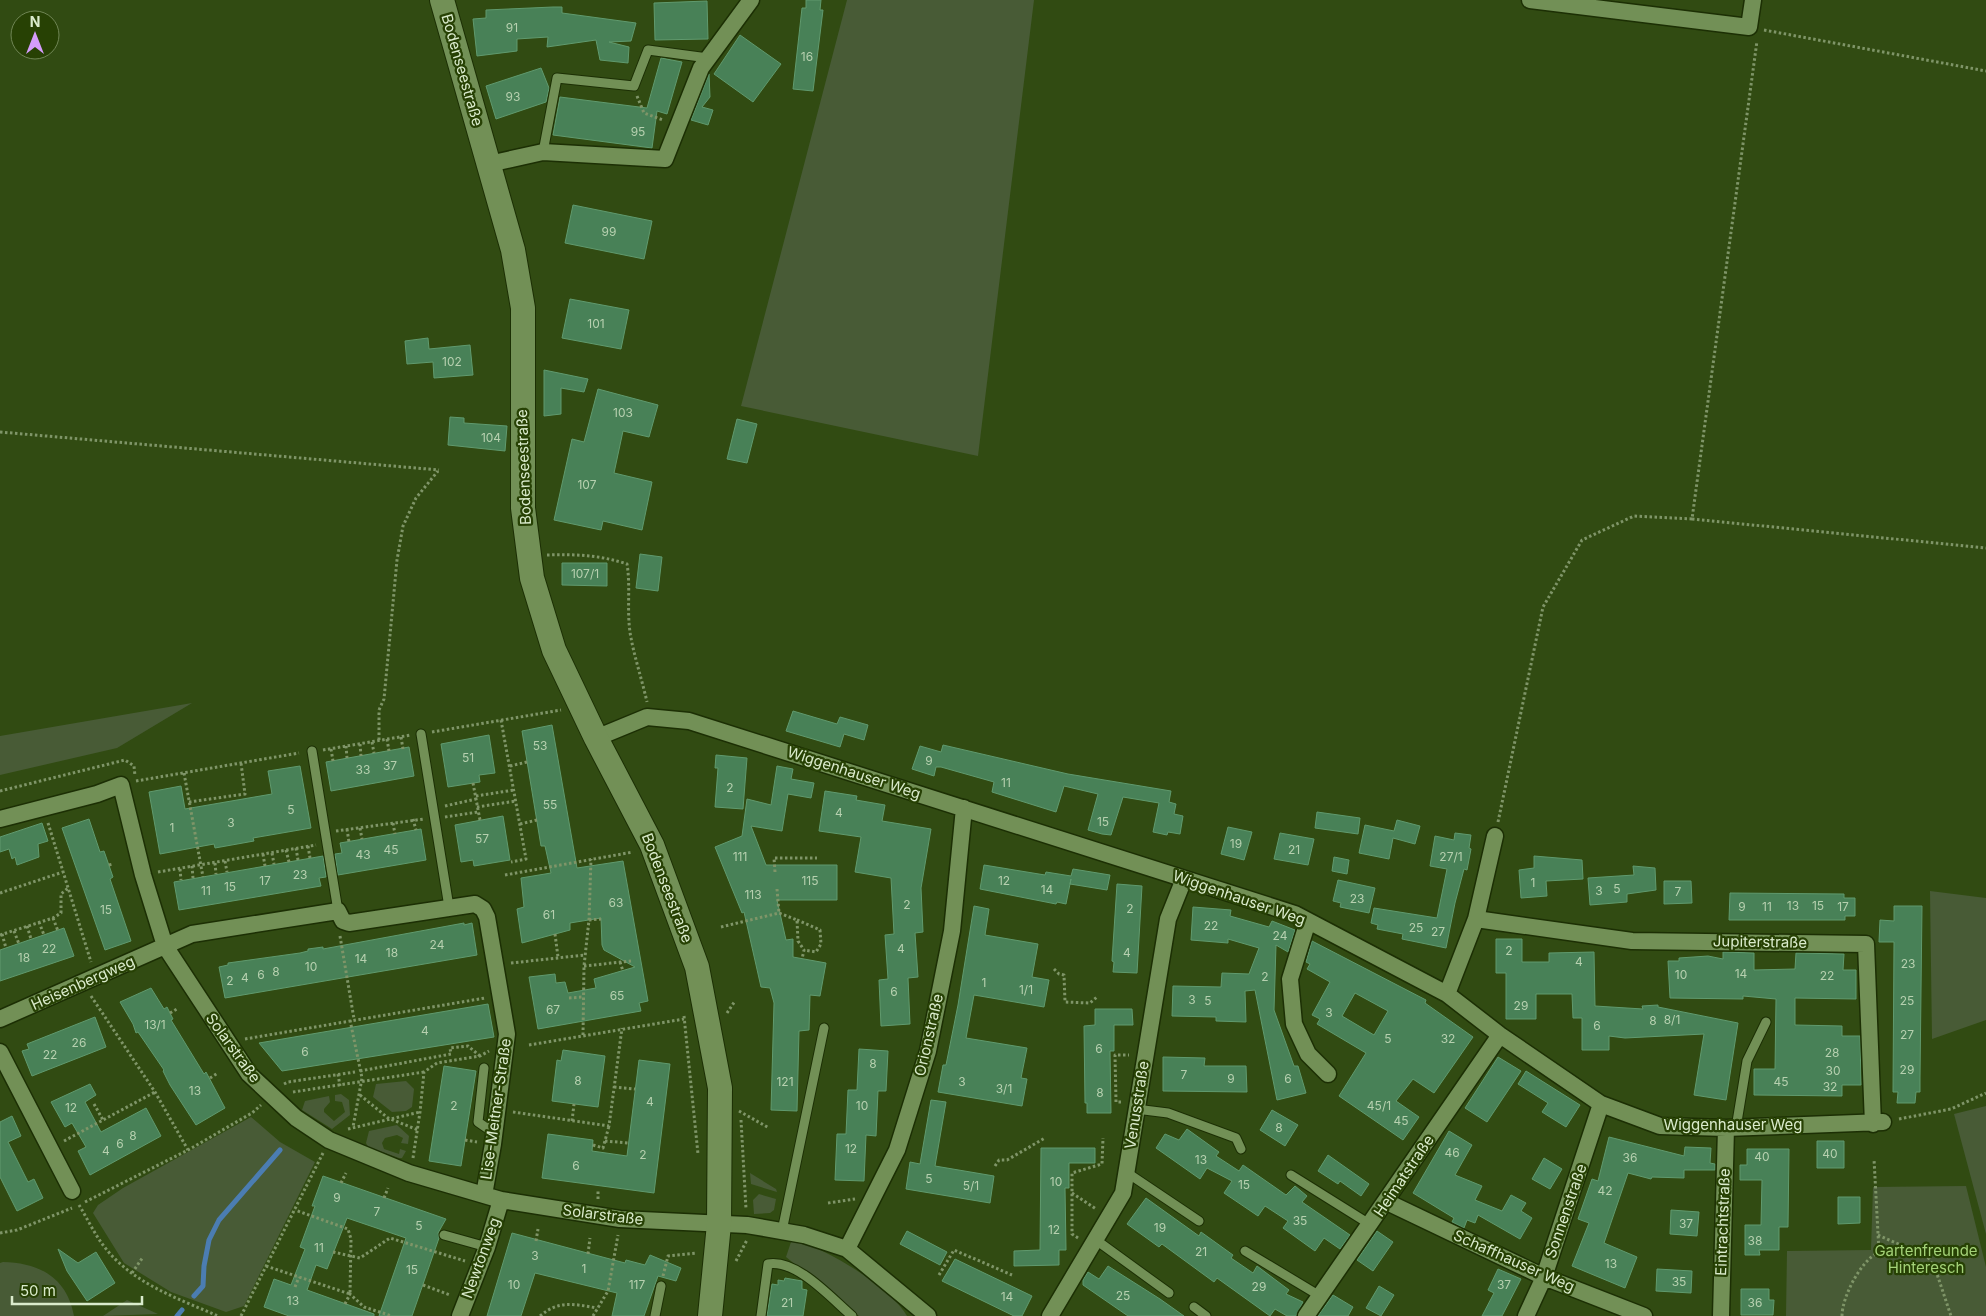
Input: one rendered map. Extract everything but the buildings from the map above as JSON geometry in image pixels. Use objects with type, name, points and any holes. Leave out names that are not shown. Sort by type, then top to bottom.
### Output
[{"type":"main road","name":"Bodenseestraße","points":[[442,0],[513,250],[523,308],[522,491],[532,578],[554,650],[596,738],[652,845],[697,967],[728,1095],[719,1224],[710,1316]]},
{"type":"street","points":[[489,164],[543,152],[664,159],[701,68],[751,0]]},
{"type":"street","points":[[1530,0],[1754,28],[1753,0]]},
{"type":"street","name":"Wiggenhauser Weg","points":[[596,738],[647,717],[689,721],[1295,914],[1447,994],[1500,1035],[1601,1104],[1660,1126],[1731,1128],[1878,1123]]},
{"type":"street","points":[[0,819],[97,794],[128,783]]},
{"type":"street","name":"Solarstraße","points":[[128,783],[143,875],[165,946],[226,1042],[249,1074],[274,1092],[296,1118],[329,1140],[409,1173],[501,1200],[620,1219],[748,1225],[804,1235],[847,1249]]},
{"type":"street","name":"Orionstraße","points":[[847,1249],[898,1150],[928,1051],[952,931],[964,808]]},
{"type":"street","points":[[1447,994],[1476,919],[1495,836]]},
{"type":"street","name":"Venusstraße","points":[[1050,1316],[1110,1218],[1123,1193],[1168,919],[1184,879]]},
{"type":"street","name":"Lise-Meitner-Straße","points":[[338,911],[344,921],[348,923],[475,904],[482,909],[487,917],[506,1034],[498,1108],[484,1195]]},
{"type":"street","points":[[165,946],[192,934],[338,911]]},
{"type":"street","name":"Jupiterstraße","points":[[1476,919],[1632,941],[1866,944],[1878,1123]]},
{"type":"street","points":[[1308,921],[1290,979],[1294,1024],[1308,1054],[1328,1074]]},
{"type":"street","name":"Heisenbergweg","points":[[0,1019],[165,946]]},
{"type":"street","name":"Heimatstraße","points":[[1306,1316],[1387,1202],[1500,1035]]},
{"type":"street","points":[[0,1052],[76,1198]]},
{"type":"street","name":"Sonnenstraße","points":[[1526,1316],[1544,1277],[1601,1104]]},
{"type":"street","name":"Eintrachtstraße","points":[[1721,1316],[1731,1128]]},
{"type":"street","name":"Newtonweg","points":[[460,1316],[487,1247],[501,1200]]},
{"type":"street","name":"Schaffhauser Weg","points":[[1387,1202],[1544,1277],[1644,1316]]},
{"type":"street","points":[[847,1249],[928,1316]]},
{"type":"lane","points":[[543,152],[557,78],[634,86],[648,50],[708,58]]},
{"type":"lane","points":[[420,734],[449,907]]},
{"type":"lane","points":[[312,751],[338,911]]},
{"type":"lane","points":[[1731,1128],[1747,1061],[1766,1022]]},
{"type":"lane","points":[[782,1231],[824,1028]]},
{"type":"lane","points":[[484,1068],[478,1122],[494,1133]]},
{"type":"lane","points":[[1137,1106],[1168,1113],[1236,1138],[1241,1149]]},
{"type":"lane","points":[[1126,1172],[1199,1220]]},
{"type":"lane","points":[[1290,1176],[1370,1225]]},
{"type":"lane","points":[[444,1235],[487,1247]]},
{"type":"lane","points":[[1094,1244],[1169,1293]]},
{"type":"lane","points":[[1245,1251],[1320,1296]]},
{"type":"lane","points":[[761,1316],[768,1264],[778,1262],[798,1270],[852,1316]]},
{"type":"lane","points":[[655,1316],[661,1286]]},
{"type":"lane","points":[[1194,1307],[1206,1316]]},
{"type":"path","points":[[1692,519],[1754,28],[1986,71]]},
{"type":"path","points":[[634,86],[644,113],[678,125]]},
{"type":"path","points":[[0,432],[439,470],[416,498],[403,526],[396,560],[384,699],[379,710],[379,740]]},
{"type":"path","points":[[1495,836],[1543,607],[1582,540],[1634,516],[1692,519],[1986,548]]},
{"type":"path","points":[[529,554],[580,554],[610,558],[626,564],[629,578],[627,607],[631,638],[643,682],[647,717]]},
{"type":"path","points":[[0,791],[125,760],[134,766],[128,783],[565,709]]},
{"type":"path","points":[[501,720],[526,859],[511,862]]},
{"type":"path","points":[[401,737],[403,748]]},
{"type":"path","points":[[387,739],[389,751]]},
{"type":"path","points":[[372,742],[374,754]]},
{"type":"path","points":[[360,744],[361,756]]},
{"type":"path","points":[[346,746],[347,758]]},
{"type":"path","points":[[331,749],[333,761]]},
{"type":"path","points":[[510,766],[527,762]]},
{"type":"path","points":[[189,802],[245,794],[241,763]]},
{"type":"path","points":[[184,773],[203,876]]},
{"type":"path","points":[[473,783],[480,820]]},
{"type":"path","points":[[446,806],[514,790]]},
{"type":"path","points":[[478,807],[516,800]]},
{"type":"path","points":[[185,808],[190,807]]},
{"type":"path","points":[[43,808],[64,872],[89,980],[188,1150]]},
{"type":"path","points":[[326,833],[413,819],[434,819],[478,812]]},
{"type":"path","points":[[413,819],[416,830]]},
{"type":"path","points":[[520,824],[537,820]]},
{"type":"path","points":[[393,823],[395,834]]},
{"type":"path","points":[[360,828],[362,839]]},
{"type":"path","points":[[347,829],[349,842]]},
{"type":"path","points":[[143,875],[327,843]]},
{"type":"path","points":[[308,846],[310,858]]},
{"type":"path","points":[[296,848],[298,860]]},
{"type":"path","points":[[286,850],[289,862]]},
{"type":"path","points":[[505,875],[640,850]]},
{"type":"path","points":[[272,852],[274,864]]},
{"type":"path","points":[[263,854],[265,866]]},
{"type":"path","points":[[775,872],[774,858],[816,858]]},
{"type":"path","points":[[583,1035],[584,966],[590,920],[591,860]]},
{"type":"path","points":[[225,862],[227,872]]},
{"type":"path","points":[[215,863],[216,874]]},
{"type":"path","points":[[109,865],[114,864]]},
{"type":"path","points":[[192,866],[193,878]]},
{"type":"path","points":[[180,869],[181,880]]},
{"type":"path","points":[[0,893],[64,872]]},
{"type":"path","points":[[6,948],[1,935],[53,918],[61,913],[61,894],[68,888]]},
{"type":"path","points":[[777,889],[779,913]]},
{"type":"path","points":[[721,927],[779,913],[820,930],[821,944],[816,952],[804,950]]},
{"type":"path","points":[[53,918],[58,930]]},
{"type":"path","points":[[590,920],[601,919]]},
{"type":"path","points":[[797,920],[798,941],[804,950],[802,959]]},
{"type":"path","points":[[39,922],[44,935]]},
{"type":"path","points":[[27,926],[31,940]]},
{"type":"path","points":[[14,930],[19,944]]},
{"type":"path","points":[[555,934],[558,956]]},
{"type":"path","points":[[340,935],[361,1083],[353,1127]]},
{"type":"path","points":[[793,943],[798,941]]},
{"type":"path","points":[[496,965],[558,956],[585,955]]},
{"type":"path","points":[[584,966],[631,961]]},
{"type":"path","points":[[620,962],[623,971]]},
{"type":"path","points":[[1054,969],[1059,974],[1064,975],[1065,1002],[1090,1003],[1097,997]]},
{"type":"path","points":[[226,1042],[501,996]]},
{"type":"path","points":[[569,998],[583,997]]},
{"type":"path","points":[[424,1008],[425,1014]]},
{"type":"path","points":[[170,1013],[177,1009]]},
{"type":"path","points":[[683,1010],[698,1155]]},
{"type":"path","points":[[529,1045],[684,1019]]},
{"type":"path","points":[[303,1028],[304,1035]]},
{"type":"path","points":[[593,1145],[603,1148],[609,1126],[622,1028]]},
{"type":"path","points":[[360,1071],[451,1054],[450,1048],[468,1046],[480,1056]]},
{"type":"path","points":[[274,1092],[340,1086],[424,1072],[437,1063],[480,1056],[492,1049]]},
{"type":"path","points":[[1137,1106],[1116,1102],[1115,1055],[1145,1055]]},
{"type":"path","points":[[0,1234],[17,1230],[76,1198],[98,1197],[188,1150],[252,1113],[274,1092],[288,1082],[355,1072]]},
{"type":"path","points":[[409,1173],[418,1130],[424,1072]]},
{"type":"path","points":[[210,1078],[218,1073]]},
{"type":"path","points":[[338,1074],[340,1086]]},
{"type":"path","points":[[614,1087],[635,1089]]},
{"type":"path","points":[[72,1136],[155,1092]]},
{"type":"path","points":[[1878,1123],[1951,1109],[1986,1092]]},
{"type":"path","points":[[360,1095],[388,1118],[418,1130]]},
{"type":"path","points":[[728,1095],[739,1110],[769,1128]]},
{"type":"path","points":[[94,1104],[103,1120]]},
{"type":"path","points":[[572,1121],[574,1104]]},
{"type":"path","points":[[498,1108],[609,1126]]},
{"type":"path","points":[[739,1110],[742,1126],[746,1211]]},
{"type":"path","points":[[329,1140],[335,1135],[353,1127],[420,1112]]},
{"type":"path","points":[[995,1166],[1000,1160],[1007,1160],[1045,1138]]},
{"type":"path","points":[[1094,1244],[1072,1234],[1072,1173],[1102,1164],[1103,1138]]},
{"type":"path","points":[[605,1141],[628,1142]]},
{"type":"path","points":[[1842,1316],[1842,1302],[1869,1256],[1879,1252],[1874,1159]]},
{"type":"path","points":[[241,1316],[319,1161]]},
{"type":"path","points":[[341,1183],[346,1173]]},
{"type":"path","points":[[384,1198],[388,1188]]},
{"type":"path","points":[[598,1191],[598,1199]]},
{"type":"path","points":[[1071,1193],[1110,1218]]},
{"type":"path","points":[[828,1203],[875,1196]]},
{"type":"path","points":[[76,1198],[104,1245],[132,1273],[155,1289],[218,1316]]},
{"type":"path","points":[[295,1210],[348,1229],[351,1239],[350,1294],[345,1304]]},
{"type":"path","points":[[593,1316],[608,1291],[619,1227]]},
{"type":"path","points":[[536,1241],[538,1229]]},
{"type":"path","points":[[1878,1235],[1928,1258],[1936,1271],[1951,1316]]},
{"type":"path","points":[[333,1252],[360,1258],[390,1238],[416,1244],[480,1265]]},
{"type":"path","points":[[588,1254],[590,1238]]},
{"type":"path","points":[[939,1274],[954,1250],[1012,1275]]},
{"type":"path","points":[[661,1286],[668,1256],[698,1253]]},
{"type":"path","points":[[132,1273],[143,1258]]},
{"type":"path","points":[[266,1266],[350,1294],[364,1307],[392,1316]]},
{"type":"path","points":[[296,1287],[299,1277]]},
{"type":"path","points":[[423,1285],[466,1300]]},
{"type":"path","points":[[540,1316],[553,1306],[573,1303],[597,1308]]},
{"type":"green space","points":[[847,0],[1034,0],[978,456],[741,406]]},
{"type":"green space","points":[[192,703],[117,748],[0,775],[0,736]]},
{"type":"green space","points":[[1930,891],[1986,898],[1986,1020],[1932,1039]]},
{"type":"green space","points":[[406,1081],[414,1089],[412,1107],[406,1111],[392,1112],[373,1097],[376,1084]]},
{"type":"green space","points":[[341,1094],[349,1100],[350,1115],[332,1129],[302,1110],[305,1101],[329,1096],[330,1102],[324,1109],[324,1112],[334,1121],[345,1112],[342,1102],[335,1101],[335,1095]]},
{"type":"green space","points":[[1986,1106],[1986,1234],[1954,1114]]},
{"type":"green space","points":[[251,1117],[280,1142],[315,1162],[244,1306],[226,1312],[171,1292],[124,1263],[93,1213],[98,1205],[123,1188]]},
{"type":"green space","points":[[397,1125],[409,1136],[408,1144],[401,1143],[403,1138],[397,1135],[385,1138],[382,1143],[384,1149],[399,1154],[400,1149],[406,1151],[402,1158],[368,1147],[366,1143],[369,1131]]},
{"type":"green space","points":[[750,1173],[776,1189],[777,1192],[751,1184]]},
{"type":"green space","name":"Gartenfreunde Hinteresch","points":[[1966,1186],[1986,1267],[1986,1316],[1786,1316],[1787,1251],[1871,1250],[1873,1187]]},
{"type":"green space","points":[[759,1194],[776,1199],[774,1210],[770,1213],[754,1214],[753,1200]]},
{"type":"green space","points":[[792,1239],[821,1250],[856,1270],[887,1293],[907,1316],[859,1316],[786,1257]]},
{"type":"green space","points":[[0,1263],[28,1265],[49,1275],[65,1291],[74,1316],[0,1316]]},
{"type":"green space","points":[[127,1300],[158,1314],[103,1316]]},
{"type":"waterway","points":[[194,1296],[203,1286],[204,1266],[209,1240],[219,1220],[280,1150]]},
{"type":"waterway","points":[[177,1316],[182,1310]]}]
